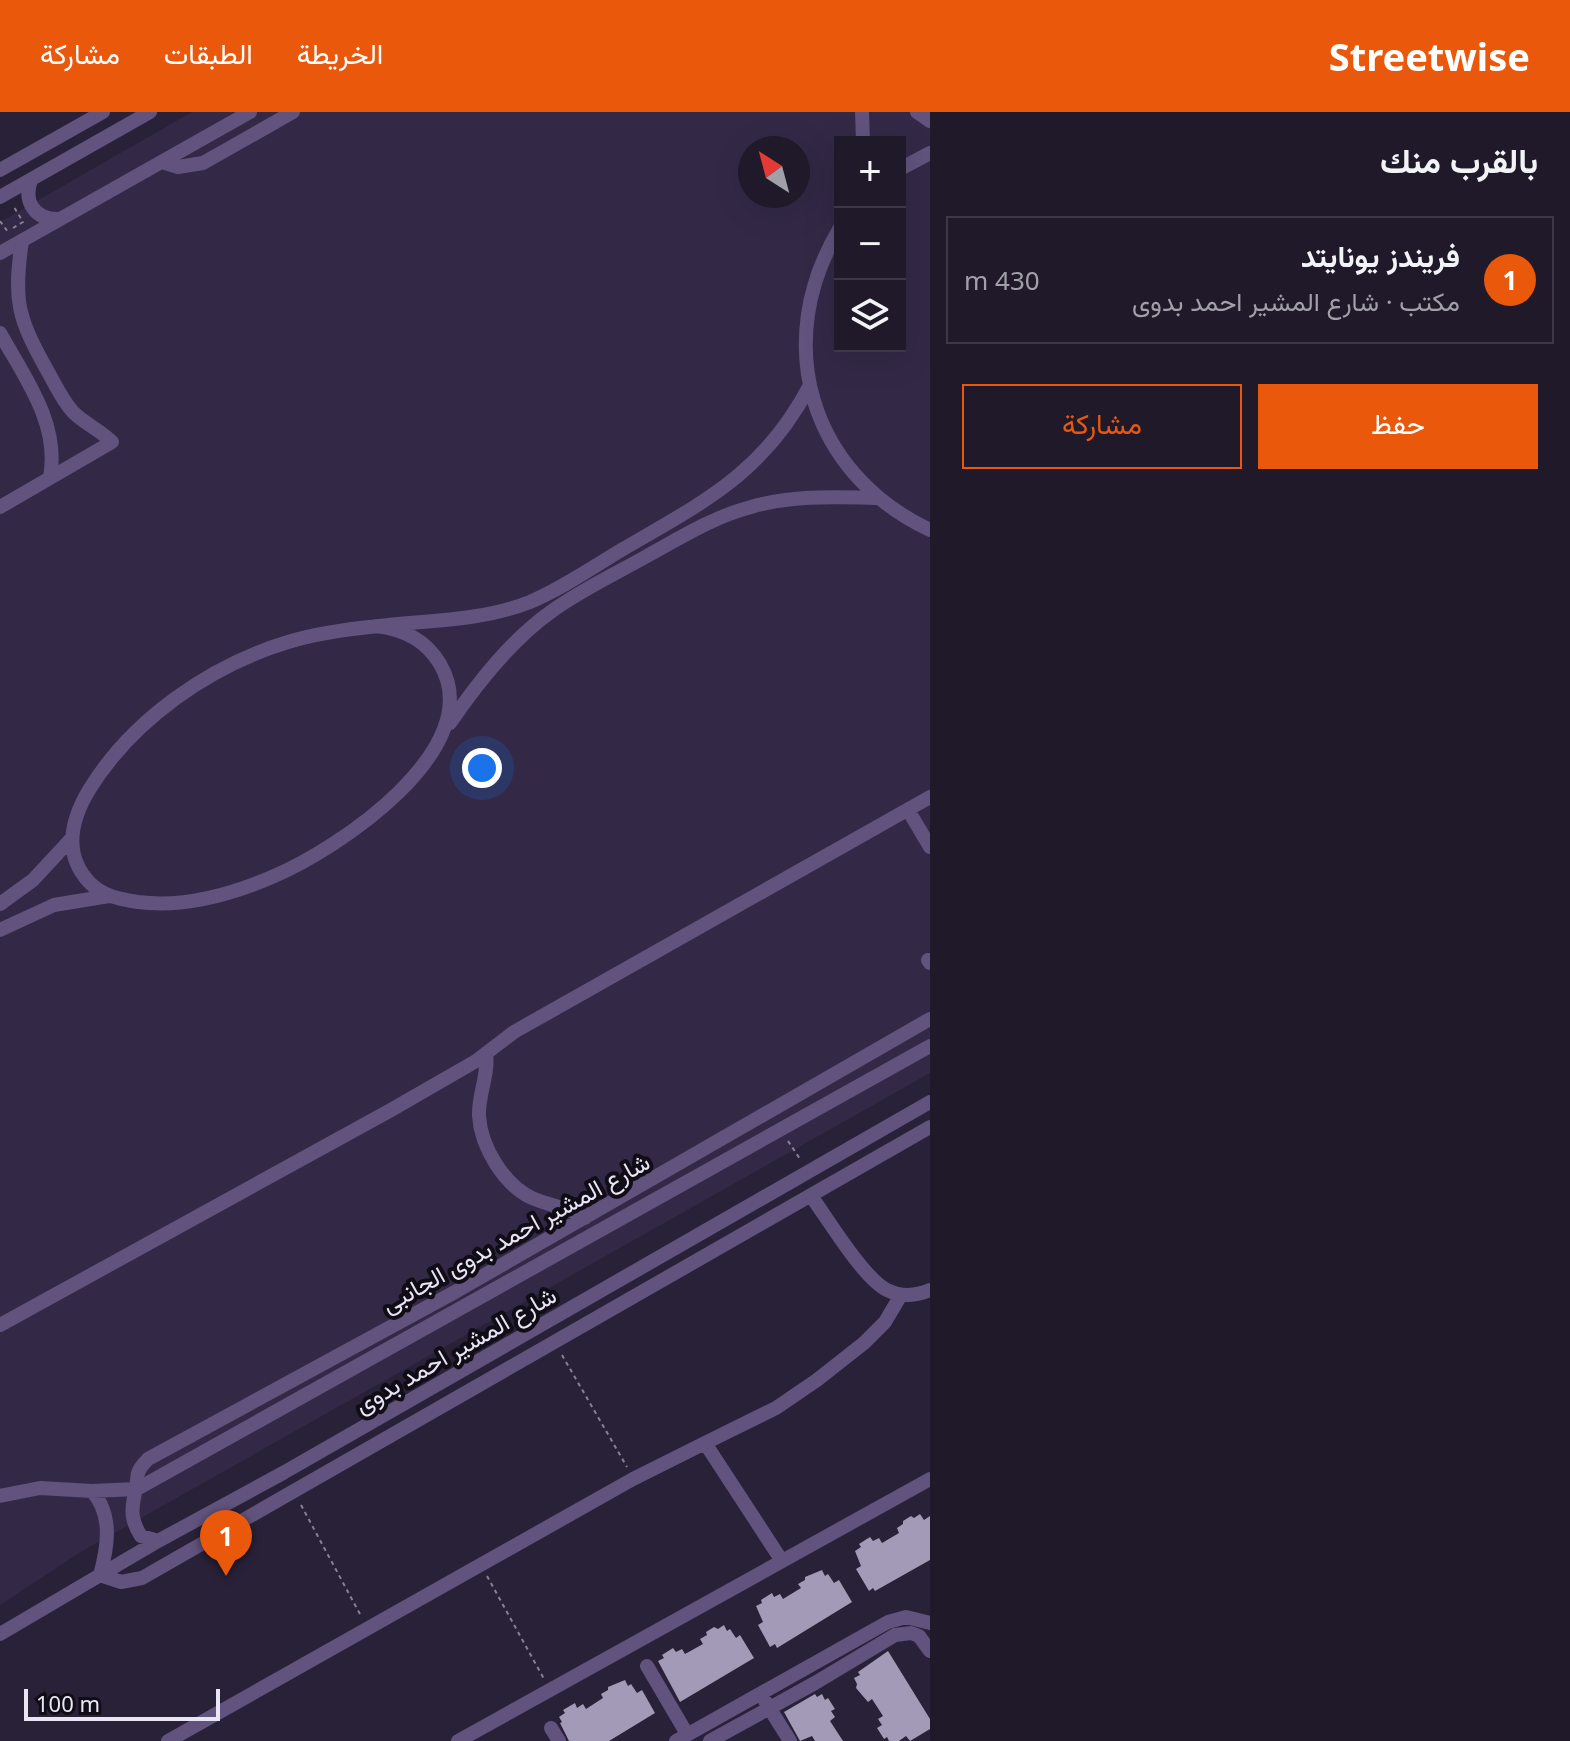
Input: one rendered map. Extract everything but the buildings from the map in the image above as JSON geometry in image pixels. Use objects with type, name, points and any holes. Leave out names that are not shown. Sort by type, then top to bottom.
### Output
[{"type":"street","points":[[0,170],[103,112]]},
{"type":"street","points":[[4,202],[31,180],[150,112]]},
{"type":"street","points":[[0,253],[250,112]]},
{"type":"street","points":[[162,162],[178,167],[203,163],[293,112]]},
{"type":"street","points":[[862,112],[863,136]]},
{"type":"street","points":[[917,112],[930,121]]},
{"type":"street","points":[[906,166],[930,153]]},
{"type":"street","points":[[31,180],[28,197],[35,212],[51,220],[60,219]]},
{"type":"street","points":[[834,239],[821,264],[809,303],[805,344],[810,385],[821,421],[851,471],[894,511],[930,530]]},
{"type":"street","points":[[0,507],[112,442],[81,420],[61,395],[27,332],[19,311],[16,278],[22,241]]},
{"type":"street","points":[[0,333],[41,408],[52,441],[50,477]]},
{"type":"street","points":[[810,385],[775,439],[729,484],[549,593],[516,607],[480,616],[376,626],[310,636],[277,645],[224,668],[183,694],[133,734],[106,764],[75,816],[72,838],[75,859],[85,877],[110,896],[145,903],[197,900],[254,884],[297,866],[341,840],[383,807],[418,769],[485,676],[539,620],[569,600],[694,530],[731,513],[772,502],[815,497],[878,498]]},
{"type":"street","points":[[41,408],[61,395]]},
{"type":"street","points":[[376,626],[389,627],[411,636],[438,660],[450,694],[445,730]]},
{"type":"street","points":[[0,1325],[391,1110],[486,1054],[514,1032],[930,797]]},
{"type":"street","points":[[908,810],[930,847]]},
{"type":"street","points":[[0,904],[40,874],[72,838]]},
{"type":"street","points":[[0,930],[54,905],[110,896]]},
{"type":"street","name":"شارع المشير احمد بدوى الجانبى","points":[[137,1489],[135,1479],[148,1459],[646,1184],[930,1019]]},
{"type":"street","name":"شارع المشير احمد بدوى","points":[[0,1496],[40,1488],[92,1491],[137,1489],[930,1046]]},
{"type":"street","points":[[486,1054],[479,1112],[481,1131],[504,1174],[517,1189],[534,1199],[569,1209],[585,1218]]},
{"type":"street","name":"شارع المشير احمد بدوى","points":[[0,1634],[930,1102]]},
{"type":"street","points":[[92,1491],[102,1502],[107,1528],[106,1553],[100,1575],[121,1582],[142,1578],[928,1128],[915,1110]]},
{"type":"street","points":[[646,1184],[655,1201]]},
{"type":"street","points":[[811,1196],[876,1283],[901,1295],[930,1290]]},
{"type":"street","points":[[168,1741],[633,1479],[776,1408],[864,1343],[885,1322],[901,1295]]},
{"type":"street","points":[[705,1443],[782,1561]]},
{"type":"street","points":[[458,1741],[930,1479]]},
{"type":"street","points":[[137,1489],[132,1502],[133,1520],[141,1536],[158,1541]]},
{"type":"street","points":[[710,1741],[770,1709],[906,1617],[930,1623]]},
{"type":"street","points":[[647,1666],[682,1738],[891,1628],[919,1636],[928,1645]]},
{"type":"street","points":[[761,1694],[790,1741]]},
{"type":"path","points":[[0,221],[7,233],[23,222],[12,205],[4,202]]},
{"type":"path","points":[[781,1130],[801,1160]]},
{"type":"path","points":[[554,1340],[633,1479]]},
{"type":"path","points":[[293,1492],[367,1627]]},
{"type":"path","points":[[480,1564],[550,1690]]},
{"type":"shaded area","points":[[192,112],[930,112],[930,1073],[79,1553],[0,1605],[0,222]]},
{"type":"place","name":"فريندز يونايتد","points":[[226,1576]]}]
